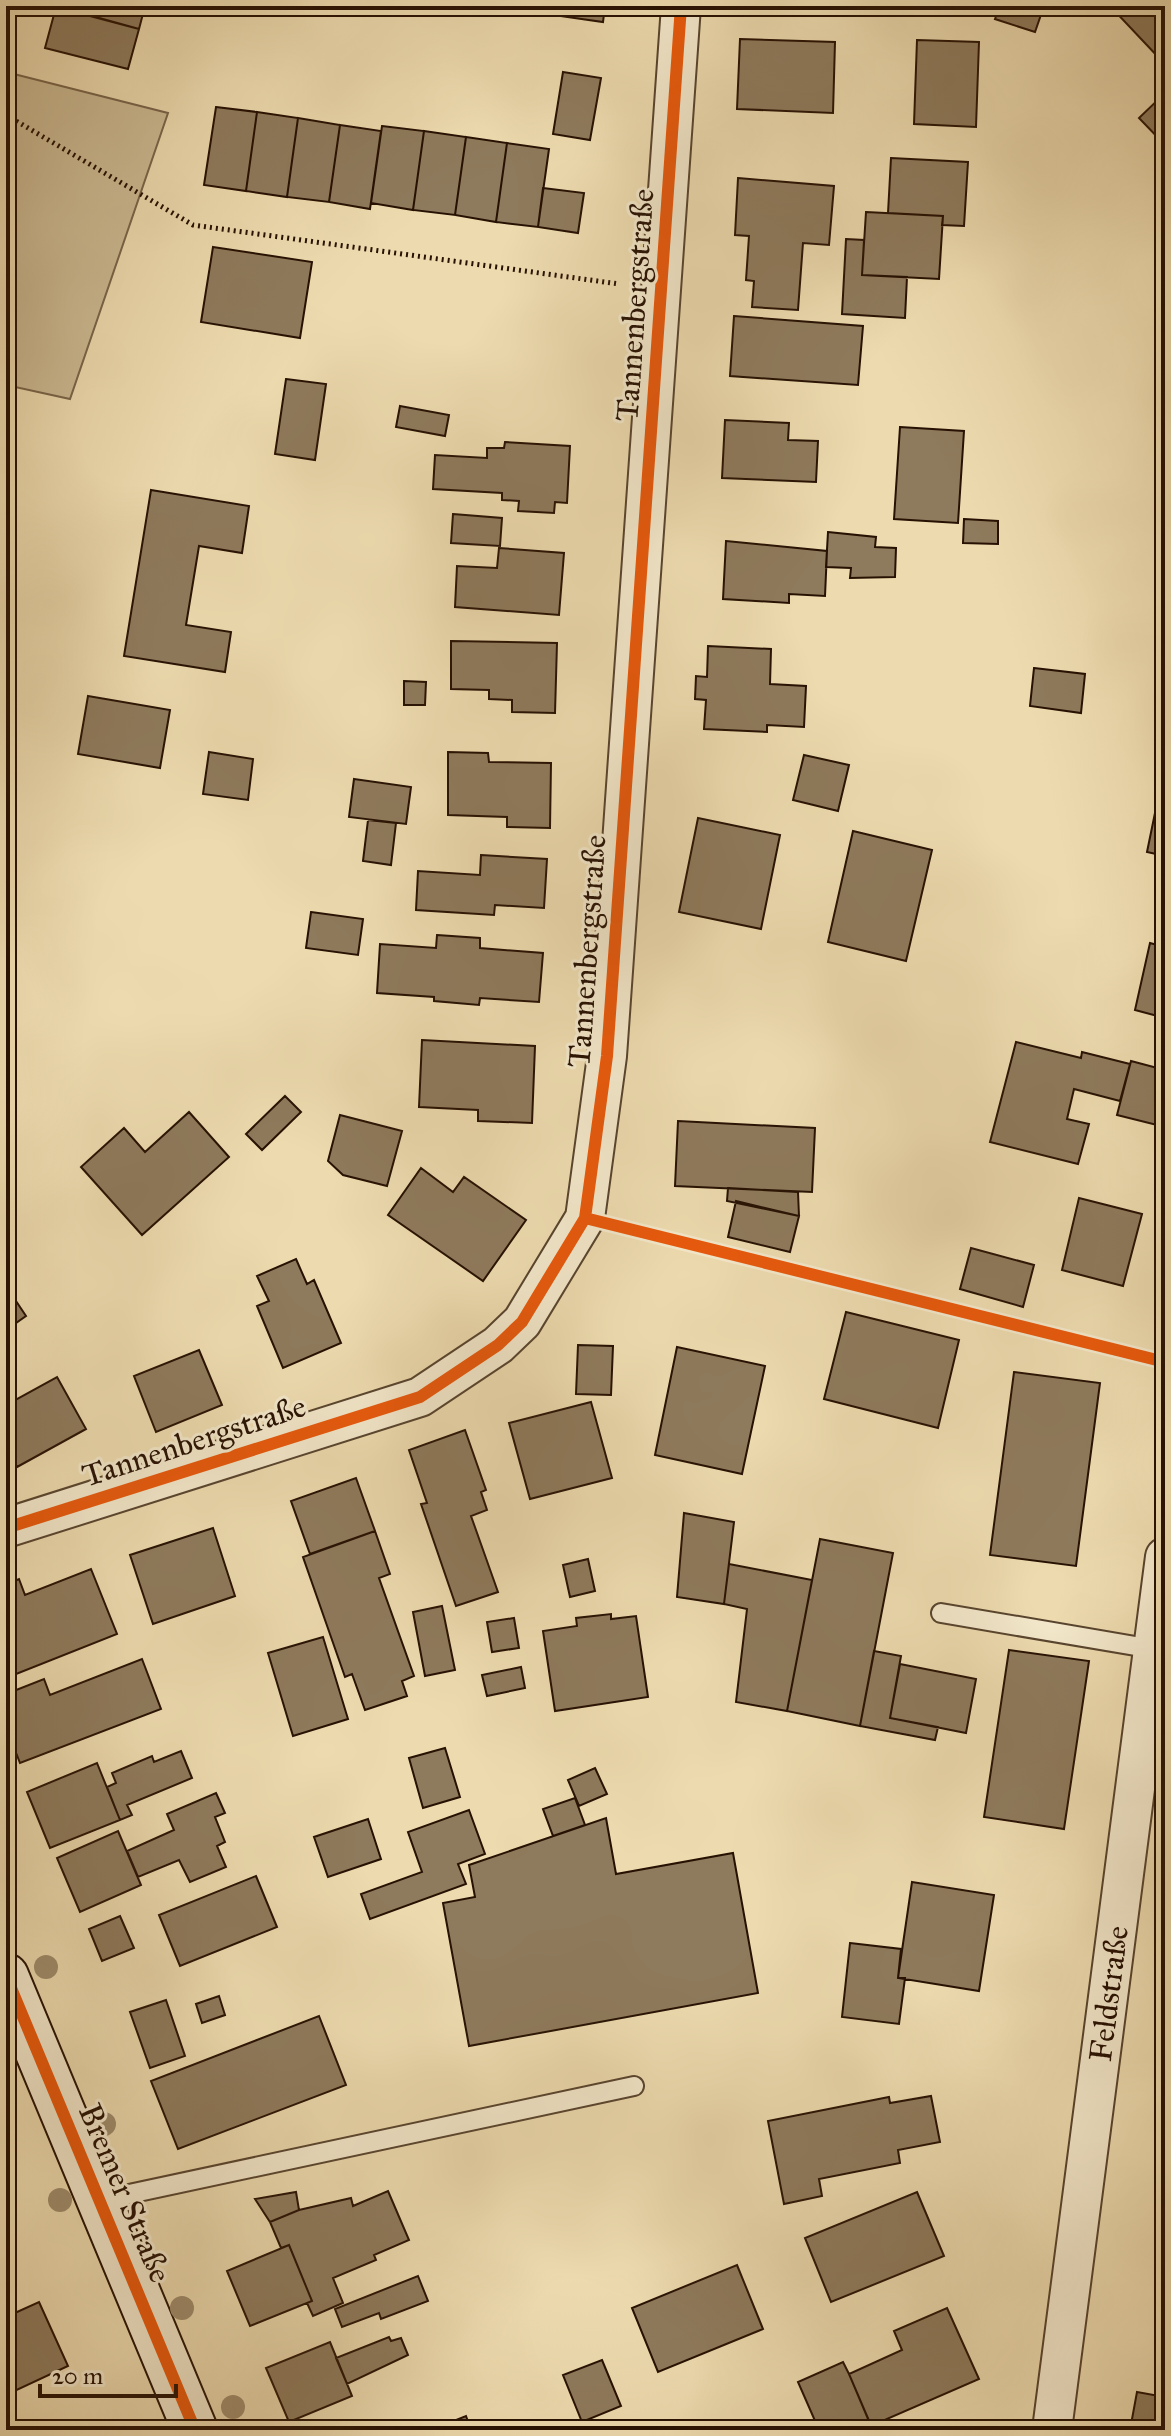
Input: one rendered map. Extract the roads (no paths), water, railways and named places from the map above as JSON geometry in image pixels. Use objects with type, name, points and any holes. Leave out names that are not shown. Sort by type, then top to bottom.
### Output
[{"type":"main road","name":"Bremer Straße","points":[[6,1976],[195,2430]]},
{"type":"street","name":"Tannenbergstraße","points":[[6,1528],[420,1397],[498,1345],[522,1322],[585,1218],[607,1056],[681,6]]},
{"type":"street","name":"Feldstraße","points":[[1052,2430],[1165,1557]]},
{"type":"lane","points":[[941,1613],[1153,1649]]},
{"type":"lane","points":[[101,2200],[634,2086]]}]
